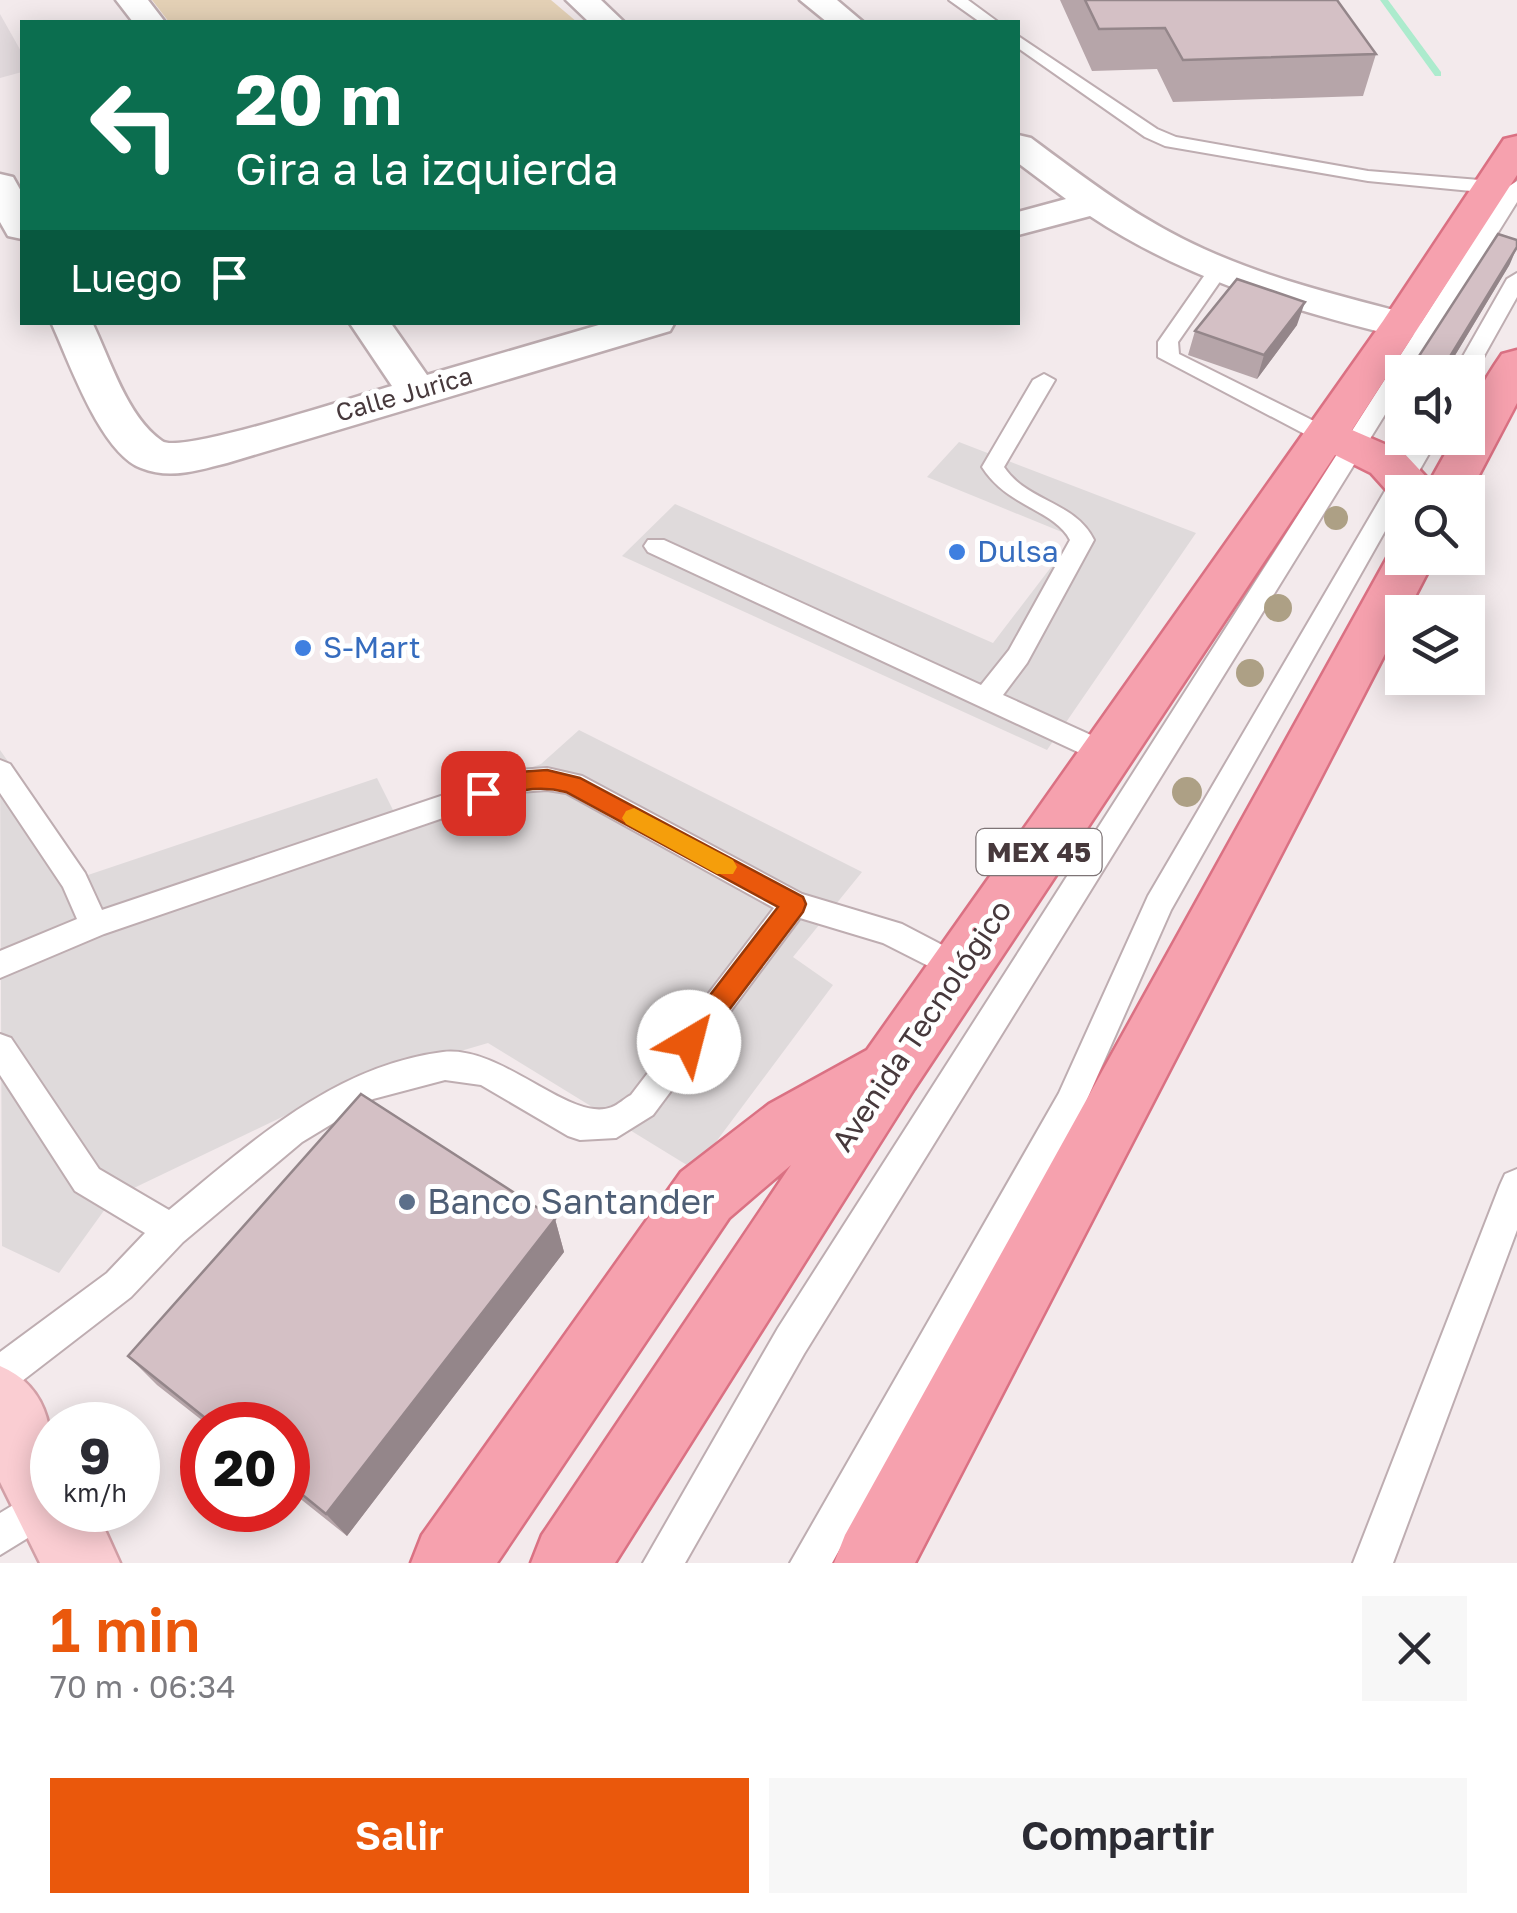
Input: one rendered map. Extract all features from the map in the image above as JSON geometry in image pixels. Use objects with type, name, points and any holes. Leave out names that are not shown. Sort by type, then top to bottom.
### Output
[{"type":"main road","name":"Avenida Tecnológico","points":[[570,1563],[891,1070],[1104,754],[1338,441],[1401,325],[1509,174]]},
{"type":"main road","points":[[1459,475],[1507,406],[1517,362]]},
{"type":"main road","points":[[1338,441],[1415,467]]},
{"type":"main road","points":[[873,1563],[1402,575]]},
{"type":"main road","points":[[450,1563],[704,1196],[752,1152],[812,1109],[891,1070]]},
{"type":"main road","points":[[0,1404],[43,1534]]},
{"type":"street","points":[[132,0],[147,20]]},
{"type":"street","points":[[582,0],[606,20]]},
{"type":"street","points":[[816,0],[844,20]]},
{"type":"street","points":[[1020,147],[1095,203],[1159,242],[1218,270],[1305,300],[1401,325]]},
{"type":"street","points":[[0,184],[20,224]]},
{"type":"street","points":[[1020,223],[1095,203]]},
{"type":"street","name":"Calle Jurica","points":[[74,325],[132,439],[153,457],[187,458],[643,325]]},
{"type":"street","points":[[370,325],[416,390]]},
{"type":"lane","points":[[957,0],[987,20]]},
{"type":"lane","points":[[1020,43],[1150,133],[1171,142],[1368,176],[1509,174]]},
{"type":"lane","points":[[663,1563],[791,1341],[1338,441],[1509,174]]},
{"type":"lane","points":[[1218,270],[1168,342],[1168,357],[1338,441]]},
{"type":"lane","points":[[1474,355],[1517,278]]},
{"type":"lane","points":[[985,699],[1018,656],[1082,540],[1080,531],[1069,522],[1000,483],[993,467],[1044,380]]},
{"type":"lane","points":[[810,1563],[1070,1103],[1158,905],[1415,467]]},
{"type":"lane","points":[[656,546],[1104,754]]},
{"type":"lane","points":[[0,771],[75,882],[94,925]]},
{"type":"lane","points":[[0,965],[94,925],[518,780],[547,778],[572,784],[794,904],[891,933],[960,969]]},
{"type":"lane","points":[[0,1375],[119,1285],[171,1230],[290,1131],[366,1086],[444,1066],[486,1070],[580,1124],[616,1123],[642,1105],[794,904]]},
{"type":"lane","points":[[0,1048],[87,1180],[171,1230]]},
{"type":"lane","points":[[1373,1563],[1517,1186]]},
{"type":"shaded area","points":[[152,0],[551,0],[575,20],[167,20]]},
{"type":"shaded area","points":[[0,14],[20,49],[20,73],[0,78]]},
{"type":"shaded area","points":[[959,442],[1196,533],[1047,750],[622,556],[675,504],[993,643],[1074,537],[927,477]]},
{"type":"shaded area","points":[[579,730],[862,872],[793,957],[833,985],[695,1170],[488,1043],[355,1082],[113,1198],[59,1273],[2,1246],[0,750],[88,875],[377,778],[396,816],[541,764]]},
{"type":"building","points":[[1085,0],[1337,0],[1376,54],[1183,60],[1165,28],[1099,29]]},
{"type":"building","points":[[1498,234],[1517,240],[1517,247],[1451,355],[1420,355]]},
{"type":"building","points":[[1237,279],[1305,302],[1264,355],[1195,331]]},
{"type":"building","points":[[361,1094],[555,1219],[326,1514],[310,1501],[310,1402],[185,1402],[128,1356]]},
{"type":"waterway","points":[[1384,0],[1438,74]]},
{"type":"slow traffic","points":[[634,818],[725,867]]},
{"type":"place","name":"Dulsa","points":[[957,552]]},
{"type":"place","name":"S-Mart","points":[[303,648]]},
{"type":"place","name":"Banco Santander","points":[[407,1202]]},
{"type":"route","points":[[483,793],[518,780],[547,778],[572,784],[794,904],[689,1042]]}]
